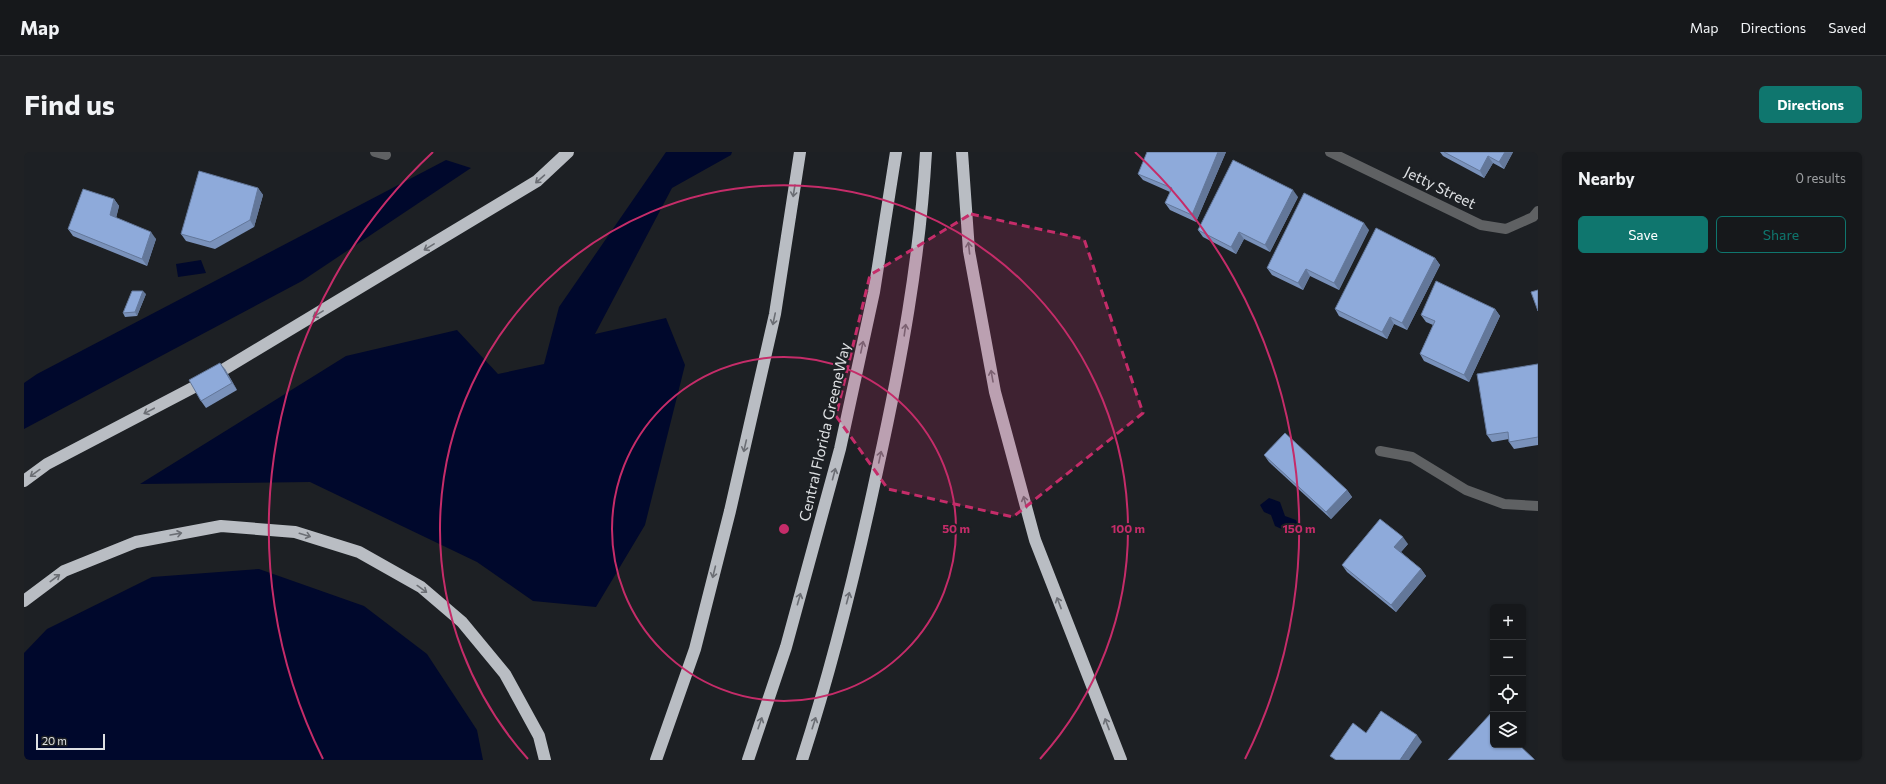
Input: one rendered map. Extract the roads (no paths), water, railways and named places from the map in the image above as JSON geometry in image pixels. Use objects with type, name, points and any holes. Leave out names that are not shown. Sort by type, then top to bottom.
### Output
[{"type":"highway","points":[[24,481],[47,464],[198,385],[538,182],[568,152]]},
{"type":"highway","points":[[656,760],[695,649],[730,511],[775,314],[800,152]]},
{"type":"highway","name":"Central Florida GreeneWay","points":[[748,760],[786,646],[840,449],[874,292],[896,152]]},
{"type":"highway","points":[[802,760],[818,709],[857,563],[901,359],[923,209],[926,152]]},
{"type":"highway","points":[[962,152],[969,251],[995,392],[1035,540],[1121,760]]},
{"type":"highway","points":[[24,602],[64,571],[136,542],[221,526],[296,532],[360,552],[421,587],[462,622],[505,674],[539,736],[545,760]]},
{"type":"street","points":[[375,152],[386,155]]},
{"type":"street","name":"Jetty Street","points":[[1330,152],[1481,225],[1506,229],[1533,217],[1538,211]]},
{"type":"street","points":[[1380,451],[1412,457],[1466,490],[1504,504],[1538,506]]},
{"type":"water","points":[[666,152],[732,152],[731,155],[672,188],[595,334],[666,318],[685,365],[645,525],[596,607],[533,601],[477,562],[310,482],[140,484],[346,356],[457,330],[498,374],[544,364],[559,307]]},
{"type":"water","points":[[446,160],[471,168],[302,281],[24,429],[24,383],[37,374]]},
{"type":"water","points":[[201,260],[206,273],[178,277],[176,264]]},
{"type":"water","points":[[1269,498],[1280,502],[1285,516],[1296,520],[1298,525],[1286,531],[1275,526],[1271,515],[1264,512],[1260,505]]},
{"type":"water","points":[[259,569],[364,606],[427,654],[477,730],[483,760],[24,760],[24,653],[47,629],[152,577]]}]
